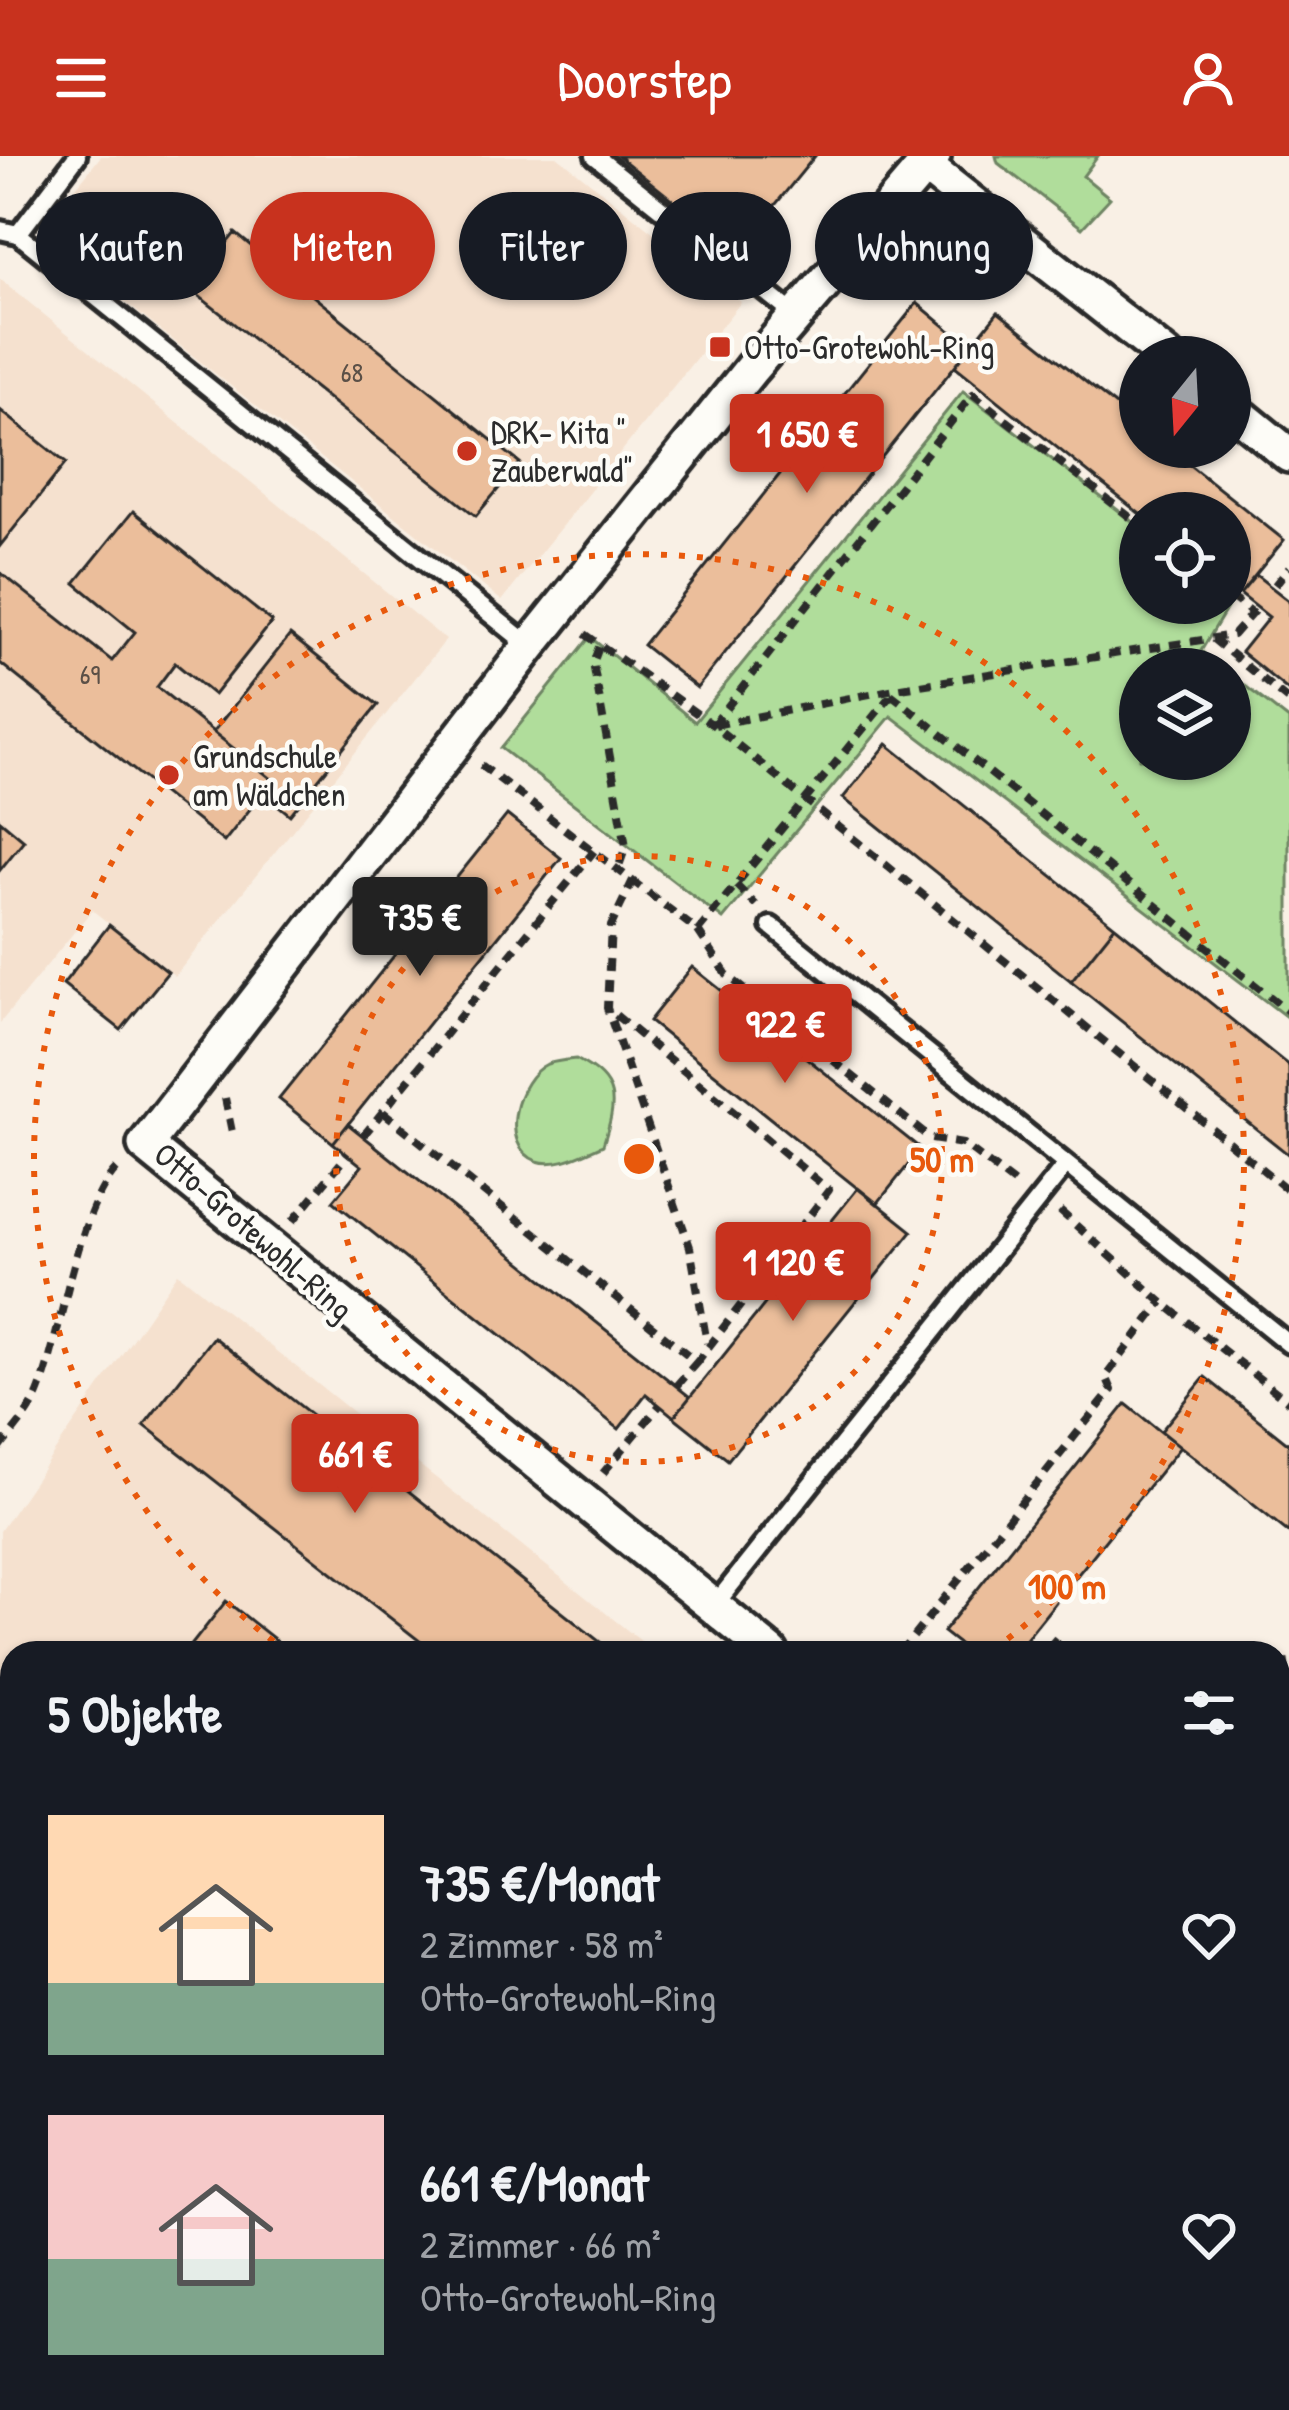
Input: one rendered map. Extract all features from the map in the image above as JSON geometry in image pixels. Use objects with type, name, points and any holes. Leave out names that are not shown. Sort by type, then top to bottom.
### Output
[{"type":"street","name":"Otto-Grotewohl-Ring","points":[[756,1641],[145,1145],[530,646],[796,316],[929,161],[1142,336]]},
{"type":"street","points":[[1251,424],[1289,454]]},
{"type":"lane","points":[[76,156],[9,232],[530,646]]},
{"type":"lane","points":[[595,156],[796,316]]},
{"type":"lane","points":[[771,926],[1289,1344]]},
{"type":"lane","points":[[713,1607],[1066,1166]]},
{"type":"path","points":[[713,725],[974,394],[1119,508]]},
{"type":"path","points":[[1275,585],[1289,567]]},
{"type":"path","points":[[560,612],[599,647],[713,725],[1289,1191]]},
{"type":"path","points":[[713,725],[1233,635],[1243,624]]},
{"type":"path","points":[[1212,638],[1289,701]]},
{"type":"path","points":[[599,647],[593,663],[626,846],[618,869]]},
{"type":"path","points":[[698,931],[893,691]]},
{"type":"path","points":[[893,691],[1289,1012]]},
{"type":"path","points":[[454,744],[698,931],[727,975],[931,1138],[963,1144],[1018,1186],[1040,1196],[1162,1302],[1289,1402]]},
{"type":"path","points":[[363,1136],[594,851]]},
{"type":"path","points":[[633,880],[611,926],[607,1008],[691,1247],[707,1344]]},
{"type":"path","points":[[607,1008],[829,1190],[676,1386]]},
{"type":"path","points":[[383,1112],[697,1362]]},
{"type":"path","points":[[0,1448],[36,1400],[105,1178],[145,1145]]},
{"type":"path","points":[[270,1250],[348,1154]]},
{"type":"path","points":[[910,1641],[1112,1390],[1106,1376],[1162,1302]]},
{"type":"path","points":[[580,1501],[660,1405]]},
{"type":"shaded area","name":"DRK- Kita \" Zauberwald\"","points":[[101,156],[557,156],[602,192],[459,192],[459,300],[627,300],[627,212],[651,231],[651,300],[741,302],[502,601],[122,300],[226,300],[226,192],[72,192]]},
{"type":"shaded area","name":"Grundschule am Wäldchen","points":[[0,279],[446,640],[175,976],[92,910],[0,1023]]},
{"type":"shaded area","points":[[178,1273],[641,1641],[0,1641],[0,1531]]},
{"type":"green space","points":[[996,156],[1098,156],[1083,176],[1110,198],[1082,228],[998,163]]},
{"type":"green space","points":[[963,391],[1119,511],[1119,624],[1217,624],[1203,648],[1119,648],[1119,780],[1251,780],[1251,690],[1289,720],[1289,1019],[891,716],[723,919],[501,748],[590,637],[695,722]]},
{"type":"green space","points":[[576,1059],[601,1076],[611,1094],[603,1145],[562,1161],[537,1161],[517,1141],[520,1097],[547,1064]]},
{"type":"building","points":[[618,156],[815,156],[786,192],[663,192]]},
{"type":"building","points":[[235,233],[250,245],[250,300],[318,300],[520,463],[476,516],[204,300],[226,300],[226,244]]},
{"type":"building","points":[[917,303],[970,347],[697,688],[643,645]]},
{"type":"building","points":[[998,312],[1119,408],[1119,468],[1193,468],[1224,492],[1119,492],[1119,497],[955,366]]},
{"type":"building","points":[[0,410],[66,463],[0,546]]},
{"type":"building","points":[[133,511],[272,622],[214,695],[175,663],[157,687],[273,780],[224,842],[0,663],[0,572],[112,661],[135,632],[75,583]]},
{"type":"building","points":[[1251,514],[1284,540],[1251,580]]},
{"type":"building","points":[[1256,575],[1289,601],[1289,691],[1251,660],[1251,648],[1244,648],[1269,617],[1251,603],[1251,581]]},
{"type":"building","points":[[290,635],[378,705],[290,815],[263,793],[273,780],[213,732]]},
{"type":"building","points":[[887,744],[1115,926],[1071,981],[843,798]]},
{"type":"building","points":[[507,815],[561,858],[333,1143],[279,1099]]},
{"type":"building","points":[[0,820],[24,840],[0,870]]},
{"type":"building","points":[[109,925],[168,972],[121,1030],[63,984]]},
{"type":"building","points":[[1115,926],[1289,1066],[1289,1155],[1071,981]]},
{"type":"building","points":[[692,967],[921,1149],[877,1204],[649,1021]]},
{"type":"building","points":[[348,1124],[690,1397],[674,1417],[646,1394],[619,1429],[333,1201],[362,1166],[333,1143]]},
{"type":"building","points":[[858,1188],[912,1231],[728,1460],[674,1417]]},
{"type":"building","points":[[213,1337],[599,1641],[420,1641],[144,1425]]},
{"type":"building","points":[[1205,1377],[1289,1444],[1289,1533],[1161,1431]]},
{"type":"building","points":[[1126,1404],[1180,1447],[1025,1641],[955,1641],[943,1632]]},
{"type":"building","points":[[226,1601],[277,1641],[194,1641]]},
{"type":"place","name":"Otto-Grotewohl-Ring","points":[[720,347]]},
{"type":"place","name":"DRK- Kita \" Zauberwald\"","points":[[467,451]]},
{"type":"place","name":"Grundschule am Wäldchen","points":[[169,775]]}]
